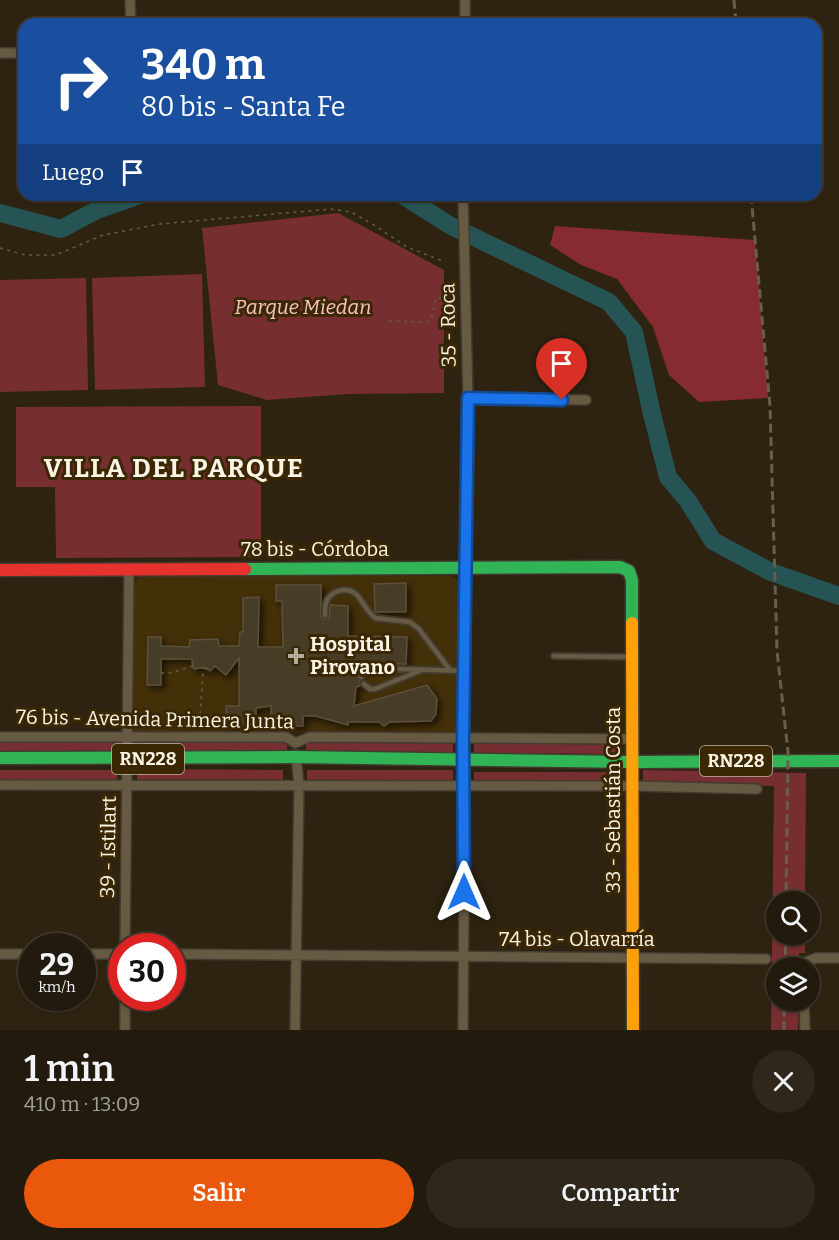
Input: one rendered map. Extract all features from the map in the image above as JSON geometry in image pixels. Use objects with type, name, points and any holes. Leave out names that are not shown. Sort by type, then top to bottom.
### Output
[{"type":"main road","name":"78 bis - Córdoba","points":[[0,570],[620,567],[629,571]]},
{"type":"main road","name":"33 - Sebastián Costa","points":[[629,571],[632,580],[633,1030]]},
{"type":"main road","name":"76 bis - Avenida Primera Junta","points":[[0,758],[296,757],[633,762],[839,761]]},
{"type":"street","points":[[130,0],[131,18]]},
{"type":"street","points":[[465,0],[465,18]]},
{"type":"street","points":[[0,53],[18,53]]},
{"type":"street","name":"35 - Roca","points":[[463,201],[468,398],[463,740],[465,760],[463,1030]]},
{"type":"street","points":[[468,398],[586,400]]},
{"type":"street","name":"39 - Istilart","points":[[125,933],[129,569]]},
{"type":"street","name":"76 bis - Avenida Primera Junta","points":[[0,737],[286,737],[295,743],[310,737],[463,740],[632,739]]},
{"type":"street","points":[[295,743],[299,785],[295,1030]]},
{"type":"street","points":[[0,785],[633,786],[757,789]]},
{"type":"street","points":[[0,954],[18,954]]},
{"type":"street","name":"74 bis - Olavarría","points":[[186,954],[766,959]]},
{"type":"street","points":[[820,958],[839,958]]},
{"type":"street","points":[[125,1011],[125,1030]]},
{"type":"street","points":[[804,1011],[805,1030]]},
{"type":"lane","points":[[325,615],[325,604],[329,598],[342,590],[350,590],[357,595],[363,606],[375,618],[410,622],[419,629],[450,670]]},
{"type":"lane","points":[[554,656],[632,657]]},
{"type":"lane","points":[[361,677],[360,674],[367,668],[465,670]]},
{"type":"lane","points":[[364,684],[370,689],[375,689],[424,669]]},
{"type":"path","points":[[0,248],[25,255],[56,255],[103,235],[159,224],[331,209],[351,212],[407,247],[444,262]]},
{"type":"path","points":[[389,321],[427,322],[431,320],[436,298],[450,297]]},
{"type":"path","points":[[161,673],[171,673],[192,666],[192,669],[207,668],[203,674],[199,737]]},
{"type":"shaded area","points":[[555,226],[755,240],[768,398],[699,402],[669,375],[653,327],[617,279],[581,265],[550,245]]},
{"type":"shaded area","name":"Hospital Pirovano","points":[[147,574],[452,576],[459,580],[463,587],[458,727],[455,733],[450,735],[153,732],[137,734],[130,726],[135,584],[138,577]]},
{"type":"green space","name":"Parque Miedan","points":[[338,213],[444,270],[444,393],[347,394],[267,400],[218,385],[202,228]]},
{"type":"green space","points":[[202,274],[205,387],[95,390],[92,278]]},
{"type":"green space","points":[[86,278],[88,390],[0,392],[0,280]]},
{"type":"green space","points":[[261,406],[261,557],[56,558],[55,487],[16,487],[16,407]]},
{"type":"green space","points":[[0,740],[116,741],[116,752],[0,752]]},
{"type":"green space","points":[[141,741],[287,741],[287,752],[141,752]]},
{"type":"green space","points":[[306,741],[453,741],[453,752],[306,752]]},
{"type":"green space","points":[[474,742],[620,742],[620,754],[474,753]]},
{"type":"green space","points":[[137,769],[283,770],[283,781],[137,781]]},
{"type":"green space","points":[[0,770],[117,770],[117,781],[0,781]]},
{"type":"green space","points":[[307,770],[453,770],[453,782],[307,782]]},
{"type":"green space","points":[[643,770],[806,773],[805,891],[773,891],[774,786],[643,784]]},
{"type":"green space","points":[[474,772],[621,772],[620,783],[474,783]]},
{"type":"green space","points":[[772,945],[805,945],[805,953],[799,953],[799,957],[772,957]]},
{"type":"green space","points":[[771,1011],[799,1011],[798,1030],[771,1030]]},
{"type":"building","points":[[406,583],[406,612],[375,612],[374,584]]},
{"type":"building","points":[[276,585],[321,585],[321,617],[329,618],[330,605],[348,606],[348,636],[407,637],[406,664],[355,663],[359,669],[356,675],[360,686],[356,687],[354,706],[427,685],[437,699],[436,714],[431,721],[390,722],[384,726],[379,722],[348,722],[348,725],[316,716],[303,716],[303,726],[274,727],[274,720],[271,720],[271,706],[256,708],[256,728],[227,728],[226,706],[239,706],[239,658],[226,675],[215,666],[210,671],[207,668],[193,668],[192,659],[161,659],[161,685],[147,685],[148,637],[161,637],[161,646],[189,647],[190,640],[218,639],[219,646],[239,646],[240,632],[243,632],[243,598],[259,597],[258,647],[283,647],[282,601],[276,601]]},
{"type":"waterway","points":[[0,213],[61,229],[97,210],[123,201]]},
{"type":"waterway","points":[[411,201],[451,226],[609,302],[634,332],[668,477],[688,501],[713,541],[771,572],[839,596]]},
{"type":"railway","points":[[734,0],[736,18]]},
{"type":"railway","points":[[752,201],[770,406],[777,651],[788,752],[786,891]]},
{"type":"railway","points":[[785,957],[786,945]]},
{"type":"railway","points":[[784,1011],[784,1030]]},
{"type":"traffic: fast","points":[[245,569],[620,567],[629,571],[632,580],[632,623]]},
{"type":"traffic: fast","points":[[0,758],[296,757],[633,762],[839,761]]},
{"type":"traffic: slow","points":[[632,623],[633,1030]]},
{"type":"traffic: jam","points":[[0,570],[245,569]]},
{"type":"place","name":"Hospital Pirovano","points":[[296,656]]},
{"type":"district","name":"VILLA DEL PARQUE","points":[[174,468]]},
{"type":"route","points":[[464,892],[465,760],[463,740],[468,398],[562,400]]}]
